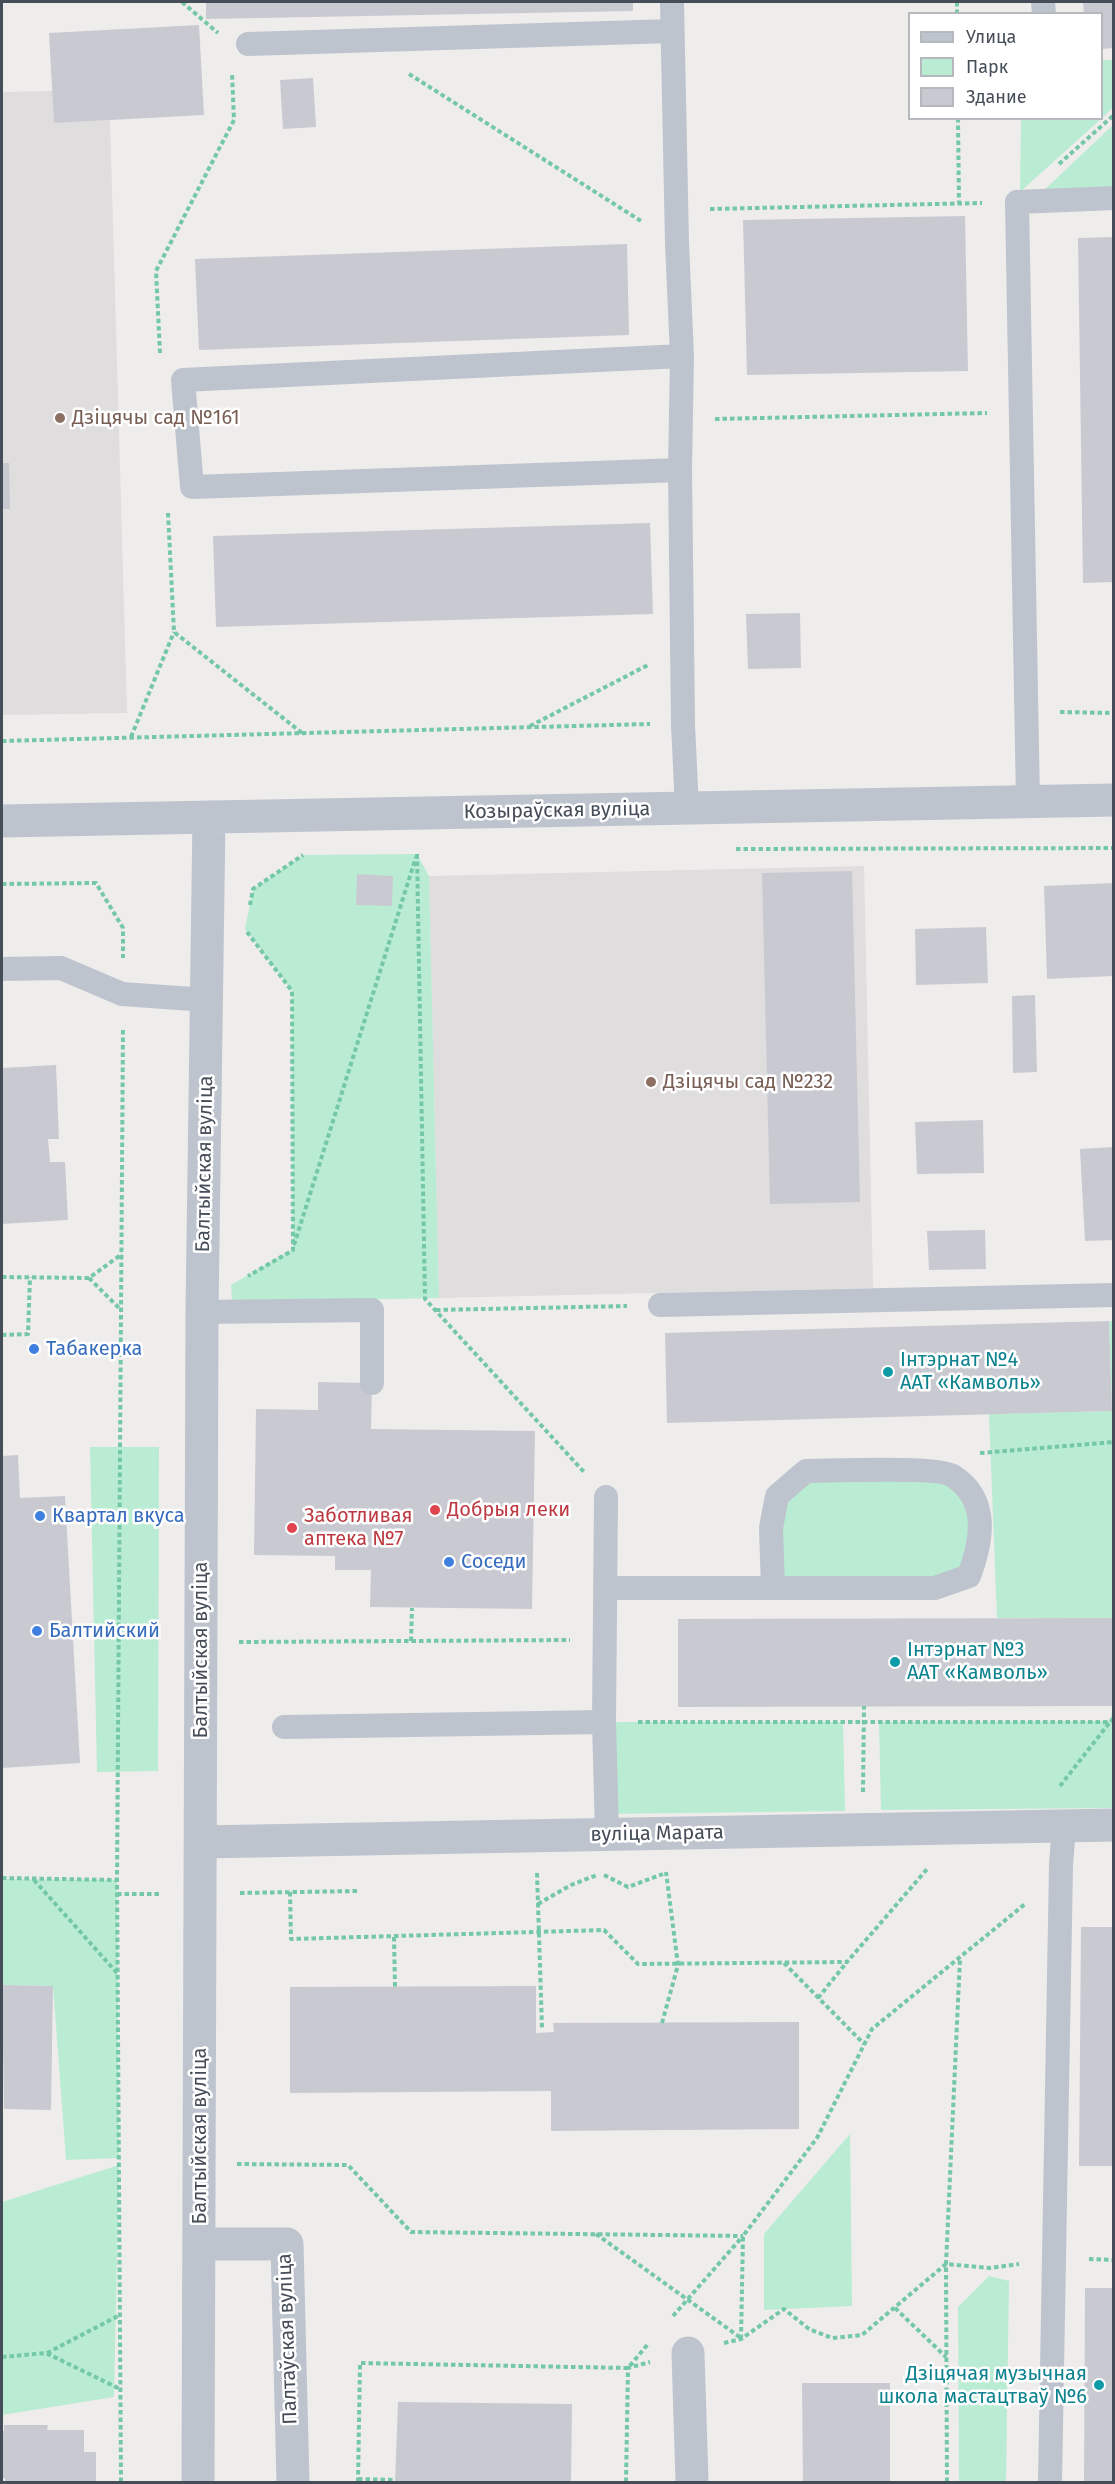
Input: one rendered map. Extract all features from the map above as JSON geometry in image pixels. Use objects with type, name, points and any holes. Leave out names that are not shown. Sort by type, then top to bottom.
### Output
[{"type":"street","name":"Козыраўская вуліца","points":[[2,821],[1113,800]]},
{"type":"street","name":"Балтыйская вуліца","points":[[198,2482],[201,1842],[217,1312],[207,1000],[209,817]]},
{"type":"street","name":"вуліца Марата","points":[[201,1842],[1113,1825]]},
{"type":"street","name":"Палтаўская вуліца","points":[[199,2244],[287,2244],[293,2482]]},
{"type":"street","points":[[688,2353],[692,2482]]},
{"type":"lane","points":[[672,2],[676,209],[682,356],[680,470],[684,646],[683,724],[687,809]]},
{"type":"lane","points":[[248,44],[672,30]]},
{"type":"lane","points":[[1028,802],[1017,202],[1113,198]]},
{"type":"lane","points":[[680,470],[192,487],[183,380],[682,356]]},
{"type":"lane","points":[[2,969],[61,968],[122,994],[207,1000]]},
{"type":"lane","points":[[660,1305],[1113,1294]]},
{"type":"lane","points":[[217,1312],[372,1310],[372,1383]]},
{"type":"lane","points":[[605,1588],[773,1588],[935,1588],[969,1576],[978,1553],[981,1518],[972,1495],[952,1474],[916,1470],[806,1471],[777,1496],[771,1528],[773,1588]]},
{"type":"lane","points":[[606,1497],[604,1722],[607,1834]]},
{"type":"lane","points":[[284,1727],[604,1722]]},
{"type":"lane","points":[[1050,2482],[1060,1877],[1054,1826]]},
{"type":"path","points":[[406,72],[677,243]]},
{"type":"path","points":[[676,209],[1017,202],[1113,115]]},
{"type":"path","points":[[958,120],[959,203]]},
{"type":"path","points":[[681,419],[1021,412]]},
{"type":"path","points":[[130,737],[174,632]]},
{"type":"path","points":[[528,727],[684,646]]},
{"type":"path","points":[[1026,711],[1113,713]]},
{"type":"path","points":[[2,741],[683,724]]},
{"type":"path","points":[[725,850],[1113,848]]},
{"type":"path","points":[[406,854],[417,854]]},
{"type":"path","points":[[217,1312],[231,1285],[293,1250],[417,854]]},
{"type":"path","points":[[417,854],[425,1299],[606,1497]]},
{"type":"path","points":[[249,909],[253,889],[303,855],[315,855]]},
{"type":"path","points":[[2,884],[96,883],[123,928],[117,1880],[121,2482]]},
{"type":"path","points":[[245,929],[292,991],[293,1250]]},
{"type":"path","points":[[112,1024],[123,1028]]},
{"type":"path","points":[[2,1277],[89,1278],[122,1254]]},
{"type":"path","points":[[2,1335],[28,1334],[30,1277]]},
{"type":"path","points":[[89,1278],[122,1311]]},
{"type":"path","points":[[435,1310],[660,1305]]},
{"type":"path","points":[[952,1474],[968,1454],[1113,1442]]},
{"type":"path","points":[[411,1641],[412,1608]]},
{"type":"path","points":[[229,1642],[575,1640]]},
{"type":"path","points":[[863,1799],[862,1722],[864,1706]]},
{"type":"path","points":[[604,1722],[1112,1720]]},
{"type":"path","points":[[1054,1826],[1043,1809],[1112,1720]]},
{"type":"path","points":[[536,1862],[542,2028]]},
{"type":"path","points":[[662,2023],[678,1965],[665,1864]]},
{"type":"path","points":[[818,1998],[928,1867]]},
{"type":"path","points":[[538,1904],[571,1885],[602,1874],[628,1887],[666,1873]]},
{"type":"path","points":[[2,1878],[117,1880]]},
{"type":"path","points":[[33,1880],[118,1974]]},
{"type":"path","points":[[290,1892],[291,1939],[604,1930],[638,1964],[847,1962]]},
{"type":"path","points":[[667,2323],[743,2236],[817,2138],[872,2028],[1029,1900]]},
{"type":"path","points":[[394,1937],[395,1986]]},
{"type":"path","points":[[947,2482],[946,2264],[960,1957]]},
{"type":"path","points":[[784,1962],[864,2044]]},
{"type":"path","points":[[231,2164],[348,2165],[411,2232],[743,2236]]},
{"type":"path","points":[[596,2234],[741,2338]]},
{"type":"path","points":[[741,2338],[743,2236]]},
{"type":"path","points":[[741,2338],[784,2309],[809,2329],[832,2338],[862,2335],[946,2264],[990,2268],[1053,2259],[1113,2260]]},
{"type":"path","points":[[895,2308],[946,2357]]},
{"type":"path","points":[[2,2357],[46,2354],[120,2315]]},
{"type":"path","points":[[395,2480],[358,2481],[360,2363],[628,2368],[654,2338]]},
{"type":"path","points":[[46,2354],[120,2390]]},
{"type":"shaded area","name":"Дзіцячы сад №161","points":[[53,91],[54,123],[110,120],[127,713],[2,715],[2,92]]},
{"type":"shaded area","name":"Дзіцячы сад №232","points":[[864,866],[873,1288],[439,1298],[429,876]]},
{"type":"green space","points":[[1103,60],[1113,60],[1114,107],[1103,117]]},
{"type":"green space","points":[[1021,120],[1100,120],[1020,192]]},
{"type":"green space","points":[[1113,125],[1113,189],[1042,192]]},
{"type":"green space","points":[[417,854],[429,876],[439,1298],[232,1302],[231,1285],[293,1249],[292,991],[245,929],[253,889],[303,855]]},
{"type":"green space","points":[[1109,1321],[1113,1321],[1113,1706],[1112,1618],[997,1618],[989,1414],[1112,1411]]},
{"type":"green space","points":[[90,1447],[159,1447],[158,1771],[97,1772]]},
{"type":"green space","points":[[915,1480],[947,1484],[964,1500],[972,1520],[961,1568],[934,1578],[782,1579],[781,1529],[786,1501],[810,1481]]},
{"type":"green space","points":[[1113,1706],[1113,1808],[881,1810],[879,1722],[1110,1721]]},
{"type":"green space","points":[[604,1722],[843,1722],[845,1811],[606,1814]]},
{"type":"green space","points":[[2,1879],[117,1880],[119,2158],[66,2160],[53,1986],[2,1985]]},
{"type":"green space","points":[[850,2134],[852,2306],[764,2310],[764,2234]]},
{"type":"green space","points":[[119,2165],[114,2397],[2,2415],[2,2202]]},
{"type":"green space","points":[[989,2276],[1009,2281],[1006,2482],[959,2482],[958,2307]]},
{"type":"building","points":[[206,2],[633,2],[633,11],[206,19]]},
{"type":"building","points":[[1083,2],[1114,2],[1114,48],[1103,49],[1103,12],[1084,12]]},
{"type":"building","points":[[199,25],[204,115],[54,123],[49,33]]},
{"type":"building","points":[[313,78],[316,127],[283,129],[280,80]]},
{"type":"building","points":[[965,216],[968,371],[747,375],[743,220]]},
{"type":"building","points":[[1114,237],[1114,582],[1083,583],[1078,238]]},
{"type":"building","points":[[627,244],[629,335],[199,350],[195,259]]},
{"type":"building","points":[[2,463],[9,463],[10,509],[2,509]]},
{"type":"building","points":[[650,523],[653,614],[216,627],[213,536]]},
{"type":"building","points":[[800,613],[801,668],[748,669],[746,614]]},
{"type":"building","points":[[852,871],[860,1202],[770,1204],[762,873]]},
{"type":"building","points":[[357,874],[393,876],[392,906],[356,905]]},
{"type":"building","points":[[1114,883],[1114,976],[1047,979],[1044,886]]},
{"type":"building","points":[[986,927],[988,983],[916,985],[915,929]]},
{"type":"building","points":[[1035,995],[1037,1072],[1013,1073],[1012,996]]},
{"type":"building","points":[[56,1065],[59,1139],[48,1139],[50,1162],[65,1162],[68,1220],[2,1224],[2,1068]]},
{"type":"building","points":[[983,1120],[984,1173],[917,1174],[915,1122]]},
{"type":"building","points":[[1114,1147],[1114,1240],[1085,1241],[1080,1149]]},
{"type":"building","points":[[985,1230],[986,1269],[929,1270],[927,1231]]},
{"type":"building","name":"Інтэрнат №4 ААТ «Камволь»","points":[[1109,1321],[1112,1411],[667,1423],[665,1333]]},
{"type":"building","points":[[318,1382],[372,1383],[371,1429],[535,1431],[532,1609],[370,1607],[371,1570],[335,1570],[335,1556],[254,1555],[256,1409],[318,1410]]},
{"type":"building","name":"Балтийский","points":[[18,1455],[20,1498],[65,1496],[80,1763],[2,1768],[2,1456]]},
{"type":"building","name":"Інтэрнат №3 ААТ «Камволь»","points":[[1113,1618],[1113,1706],[678,1707],[678,1619]]},
{"type":"building","points":[[1081,1927],[1114,1927],[1114,2166],[1079,2166]]},
{"type":"building","points":[[2,1985],[53,1986],[51,2110],[4,2109]]},
{"type":"building","points":[[536,1986],[536,2033],[554,2032],[553,2023],[799,2022],[799,2129],[551,2131],[551,2091],[290,2093],[290,1987]]},
{"type":"building","name":"Дзіцячая музычная школа мастацтваў №6","points":[[1085,2288],[1114,2288],[1114,2482],[1084,2482]]},
{"type":"building","points":[[802,2383],[890,2383],[890,2482],[803,2482]]},
{"type":"building","points":[[398,2402],[572,2404],[571,2482],[395,2482]]},
{"type":"building","points":[[4,2425],[48,2425],[47,2430],[84,2430],[84,2452],[96,2452],[96,2482],[5,2482],[5,2478],[2,2478]]},
{"type":"place","name":"Дзіцячы сад №161","points":[[60,418]]},
{"type":"place","name":"Дзіцячы сад №232","points":[[651,1082]]},
{"type":"place","name":"Табакерка","points":[[34,1349]]},
{"type":"place","name":"Інтэрнат №4 ААТ «Камволь»","points":[[888,1372]]},
{"type":"place","name":"Добрыя леки","points":[[435,1510]]},
{"type":"place","name":"Квартал вкуса","points":[[40,1516]]},
{"type":"place","name":"Заботливая аптека №7","points":[[292,1528]]},
{"type":"place","name":"Соседи","points":[[449,1562]]},
{"type":"place","name":"Балтийский","points":[[37,1631]]},
{"type":"place","name":"Інтэрнат №3 ААТ «Камволь»","points":[[895,1662]]},
{"type":"place","name":"Дзіцячая музычная школа мастацтваў №6","points":[[1099,2385]]}]
